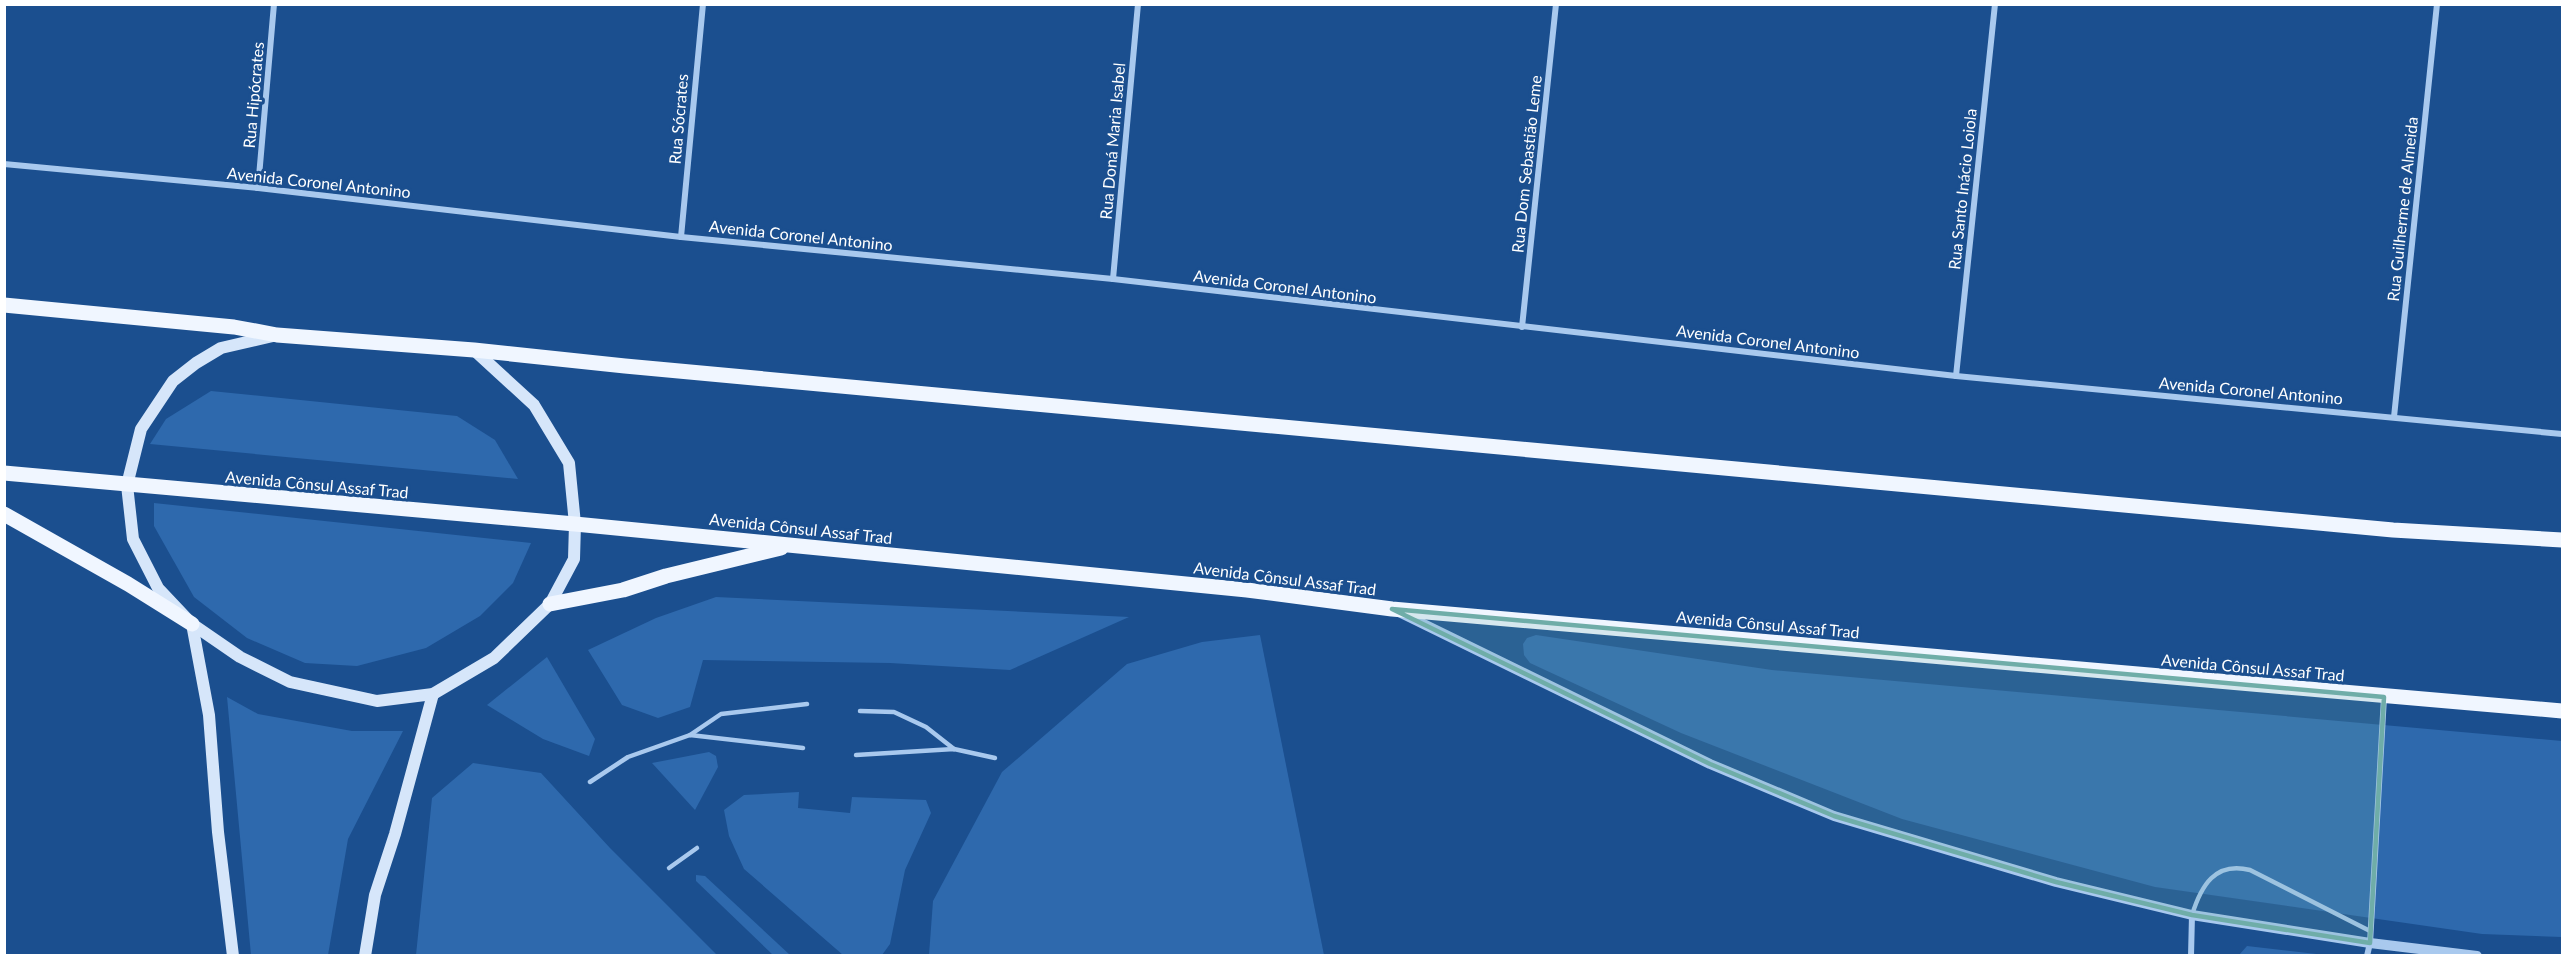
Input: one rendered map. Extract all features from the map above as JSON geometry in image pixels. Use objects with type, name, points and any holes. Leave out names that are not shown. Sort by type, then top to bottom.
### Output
[{"type":"main road","points":[[4,305],[234,327],[277,335],[474,350],[2393,531],[2562,540]]},
{"type":"main road","points":[[233,956],[218,832],[209,715],[192,624],[158,588],[134,539],[127,485],[141,429],[173,381],[221,348],[277,335]]},
{"type":"main road","points":[[4,514],[128,584],[240,657],[290,682],[377,701],[433,694],[494,657],[550,604],[574,559],[575,524],[569,463],[534,405],[474,350]]},
{"type":"main road","name":"Avenida Cônsul Assaf Trad","points":[[4,473],[792,545],[1247,590],[1392,609],[2562,711]]},
{"type":"main road","points":[[550,604],[623,590],[666,576],[792,545]]},
{"type":"main road","points":[[365,956],[375,895],[395,834],[433,694]]},
{"type":"street","name":"Rua Hipócrates","points":[[258,188],[274,4]]},
{"type":"street","name":"Rua Sócrates","points":[[681,237],[703,4]]},
{"type":"street","name":"Rua Doná Maria Isabel","points":[[1113,279],[1138,4]]},
{"type":"street","name":"Rua Dom Sebastião Leme","points":[[1522,327],[1556,4]]},
{"type":"street","name":"Rua Santo Inácio Loiola","points":[[1956,376],[1995,4]]},
{"type":"street","name":"Rua Guilherme de Almeida","points":[[2394,417],[2437,4]]},
{"type":"street","name":"Avenida Coronel Antonino","points":[[4,164],[258,188],[681,237],[1113,279],[1956,376],[2562,434]]},
{"type":"street","points":[[1392,609],[1710,764],[1834,816],[2056,882],[2192,915],[2370,943],[2476,956]]},
{"type":"street","points":[[2367,956],[2370,943],[2384,697]]},
{"type":"street","points":[[2191,956],[2192,915]]},
{"type":"lane","points":[[590,782],[628,757],[690,735],[721,714],[807,704]]},
{"type":"lane","points":[[860,711],[894,712],[926,727],[954,749]]},
{"type":"lane","points":[[690,735],[803,748]]},
{"type":"lane","points":[[856,755],[954,749],[995,758]]},
{"type":"lane","points":[[669,868],[697,848]]},
{"type":"lane","points":[[2192,915],[2203,886],[2222,871],[2236,866],[2250,870],[2370,931]]},
{"type":"highlighted area","points":[[1392,609],[2384,697],[2370,943],[2192,915],[2056,882],[1834,816],[1710,764]]},
{"type":"shaded area","points":[[211,391],[457,416],[495,440],[518,479],[150,444],[166,419]]},
{"type":"shaded area","points":[[154,503],[531,543],[513,583],[480,616],[426,648],[357,666],[305,663],[247,638],[194,597],[154,526]]},
{"type":"shaded area","points":[[716,597],[1129,617],[1010,670],[890,663],[703,660],[690,707],[658,718],[622,705],[588,650],[656,618]]},
{"type":"shaded area","points":[[1260,635],[1324,955],[929,955],[933,901],[1002,772],[1127,664],[1202,642]]},
{"type":"shaded area","points":[[1536,635],[1772,670],[2562,741],[2562,937],[2482,934],[2155,887],[1902,819],[1681,733],[1530,663],[1524,655],[1523,644],[1527,638]]},
{"type":"shaded area","points":[[547,657],[595,739],[589,756],[543,739],[487,705]]},
{"type":"shaded area","points":[[227,697],[258,714],[352,731],[403,731],[348,839],[328,955],[251,955]]},
{"type":"shaded area","points":[[709,752],[716,756],[718,767],[695,810],[652,763]]},
{"type":"shaded area","points":[[473,763],[541,773],[610,848],[717,955],[416,955],[432,798]]},
{"type":"shaded area","points":[[799,792],[798,808],[850,813],[852,797],[926,800],[931,813],[905,870],[890,944],[882,955],[843,955],[744,869],[729,836],[724,810],[744,795]]},
{"type":"shaded area","points":[[696,875],[705,876],[790,955],[773,955],[696,881]]},
{"type":"shaded area","points":[[2247,946],[2325,955],[2239,955]]}]
